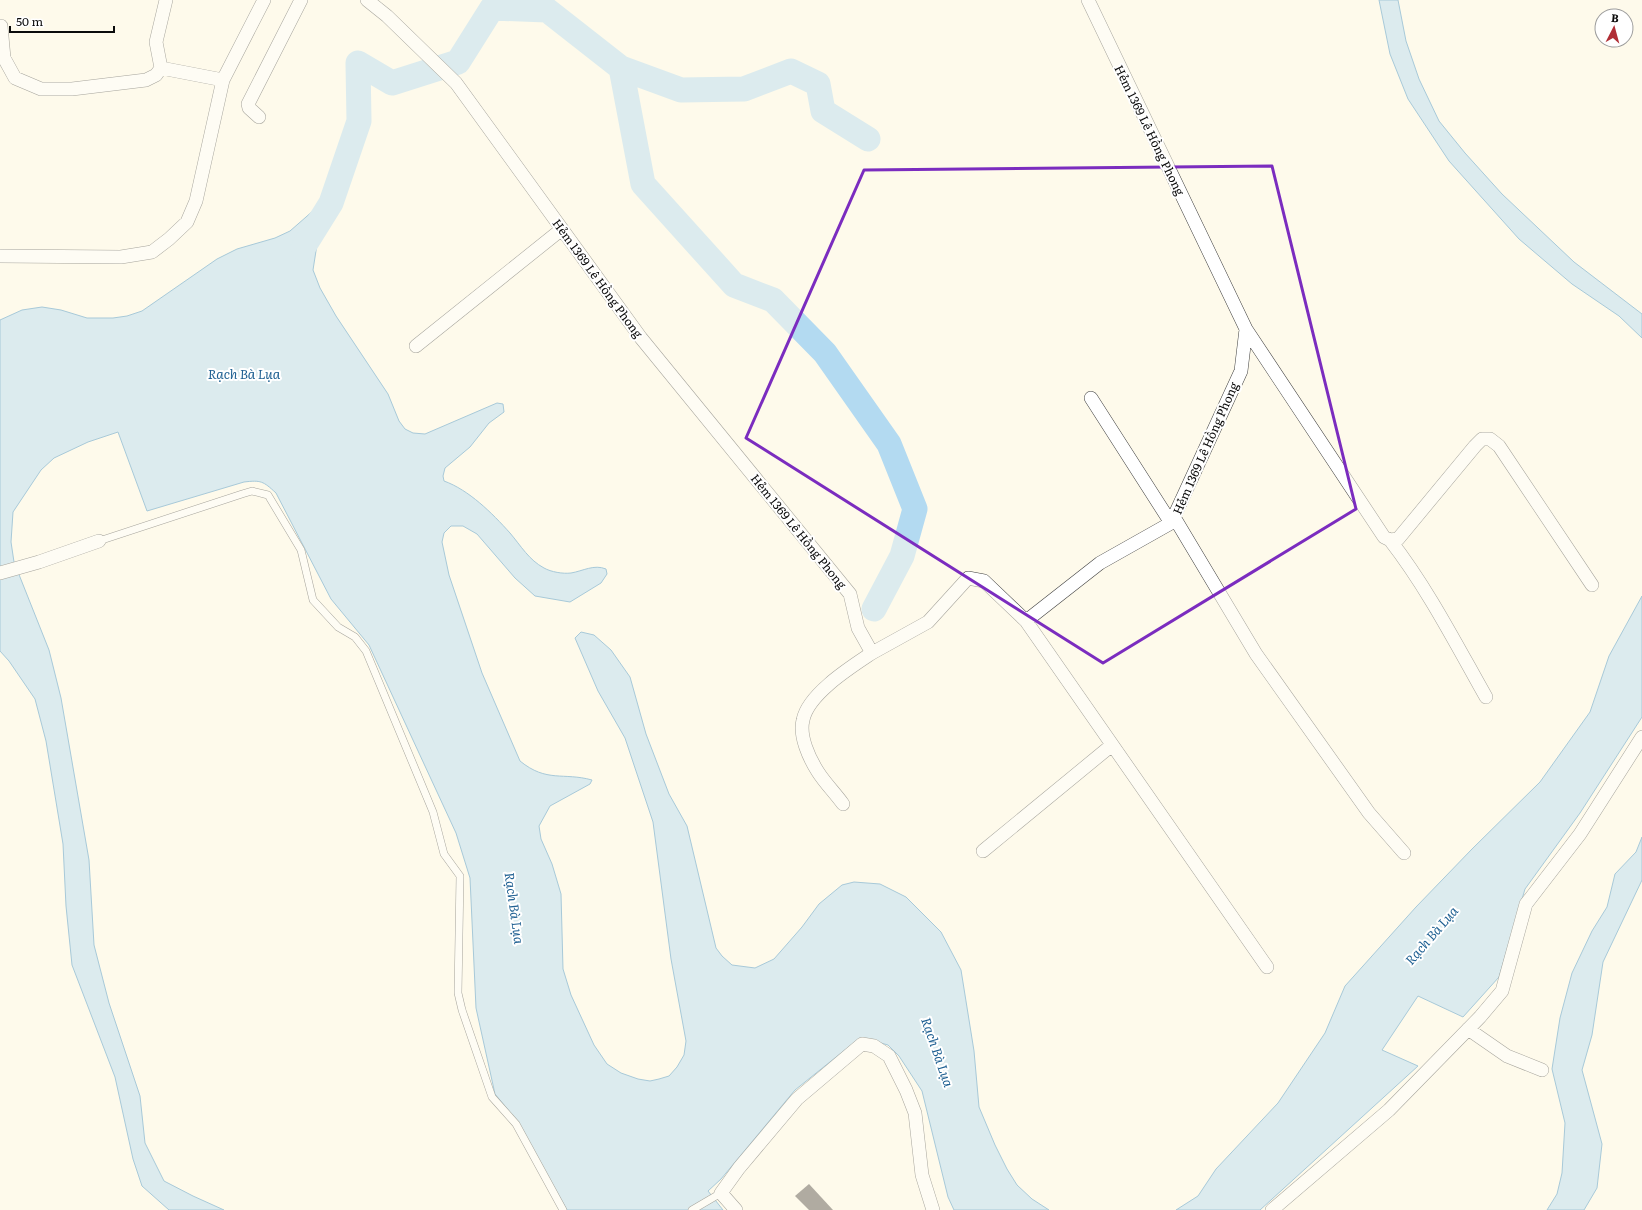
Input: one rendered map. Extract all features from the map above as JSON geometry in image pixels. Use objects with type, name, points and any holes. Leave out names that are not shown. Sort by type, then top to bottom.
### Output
[{"type":"street","points":[[1,26],[4,58],[15,78],[41,89],[72,89],[146,80],[156,75],[161,68],[156,42],[166,0]]},
{"type":"street","points":[[0,256],[121,257],[152,252],[187,222],[196,201],[223,80],[264,0]]},
{"type":"street","points":[[259,117],[249,108],[248,104],[301,0]]},
{"type":"street","name":"Hẻm 1369 Lê Hồng Phong","points":[[367,0],[387,16],[456,83],[641,338],[850,594],[858,628],[872,653]]},
{"type":"street","name":"Hẻm 1369 Lê Hồng Phong","points":[[1026,621],[1100,563],[1172,520],[1240,371],[1246,330],[1088,0]]},
{"type":"street","points":[[161,68],[223,80]]},
{"type":"street","points":[[416,346],[562,229]]},
{"type":"street","points":[[1246,330],[1378,530],[1384,537],[1390,540],[1405,560],[1436,610],[1486,697]]},
{"type":"street","points":[[1091,398],[1172,520],[1256,654],[1369,813],[1404,853]]},
{"type":"street","points":[[1390,540],[1398,539],[1482,439],[1490,439],[1499,446],[1592,585]]},
{"type":"street","points":[[0,573],[39,562],[99,541]]},
{"type":"street","points":[[843,804],[818,772],[804,742],[802,721],[807,707],[840,675],[872,653],[928,622],[968,578],[984,581],[1026,621],[1267,967]]},
{"type":"street","points":[[1272,1210],[1389,1110],[1468,1029],[1502,991],[1526,904],[1580,834],[1642,737]]},
{"type":"street","points":[[982,851],[1112,745]]},
{"type":"street","points":[[1468,1029],[1507,1056],[1542,1070]]},
{"type":"street","points":[[736,1210],[718,1195],[739,1168],[798,1100],[862,1044],[874,1046],[889,1056],[906,1090],[915,1113],[922,1175],[933,1210]]},
{"type":"lane","points":[[99,541],[252,491],[268,495],[301,550],[313,600],[338,627],[355,637],[366,651],[433,812],[444,854],[460,876],[458,993],[462,1010],[492,1097],[516,1124],[563,1210]]},
{"type":"lane","points":[[692,1210],[718,1195]]},
{"type":"highlighted area","points":[[1272,166],[1356,509],[1103,663],[746,438],[864,170]]},
{"type":"water","points":[[1379,0],[1398,0],[1406,41],[1419,79],[1439,121],[1465,153],[1502,194],[1574,262],[1642,314],[1642,338],[1619,316],[1572,284],[1519,239],[1449,161],[1408,99],[1390,54]]},
{"type":"water","name":"Rạch Bà Lụa","points":[[314,210],[319,212],[321,219],[313,270],[320,288],[336,316],[388,394],[399,421],[405,429],[413,433],[425,434],[497,403],[503,404],[504,412],[489,423],[470,447],[445,468],[443,476],[444,481],[462,490],[480,503],[503,525],[530,557],[544,568],[554,572],[564,573],[571,573],[597,567],[606,569],[607,574],[601,583],[570,602],[535,596],[515,578],[477,534],[463,526],[451,526],[444,533],[442,542],[449,575],[482,673],[520,761],[530,768],[547,775],[592,780],[590,784],[550,806],[539,826],[541,839],[552,864],[561,894],[563,969],[571,995],[594,1045],[607,1064],[621,1073],[638,1079],[650,1081],[659,1079],[669,1076],[677,1067],[684,1055],[686,1041],[671,959],[653,822],[625,738],[598,691],[575,638],[581,632],[594,635],[611,650],[630,677],[646,734],[669,794],[687,826],[716,948],[722,956],[732,965],[755,968],[774,959],[802,927],[819,904],[842,885],[854,882],[880,884],[906,897],[941,932],[961,970],[974,1051],[979,1107],[995,1145],[1017,1185],[1032,1199],[1049,1210],[954,1210],[948,1197],[922,1091],[899,1056],[888,1045],[874,1041],[856,1041],[795,1090],[721,1179],[708,1191],[723,1210],[567,1210],[514,1117],[495,1094],[476,1008],[470,878],[456,833],[369,645],[331,599],[276,493],[272,489],[258,481],[244,482],[147,511],[118,432],[88,442],[54,458],[41,470],[13,512],[11,542],[14,562],[49,650],[61,698],[89,860],[94,945],[109,1003],[140,1096],[145,1143],[164,1181],[224,1210],[169,1210],[142,1186],[133,1159],[115,1077],[72,965],[66,906],[63,844],[46,741],[35,699],[9,661],[0,651],[0,320],[22,310],[42,307],[61,310],[87,318],[113,318],[127,316],[142,311],[217,259],[237,249],[275,238],[290,231]]},
{"type":"water","name":"Rạch Bà Lụa","points":[[1642,596],[1642,717],[1580,813],[1525,889],[1499,977],[1463,1017],[1418,996],[1382,1050],[1418,1066],[1260,1210],[1176,1210],[1198,1196],[1216,1169],[1278,1103],[1325,1033],[1345,986],[1416,907],[1540,782],[1590,712],[1609,656]]},
{"type":"water","points":[[1642,837],[1642,880],[1603,962],[1592,1035],[1582,1070],[1602,1144],[1597,1188],[1584,1210],[1547,1210],[1557,1194],[1562,1173],[1565,1123],[1552,1069],[1560,1018],[1572,973],[1592,931],[1607,907],[1615,874],[1636,852]]},
{"type":"building","points":[[809,1184],[833,1210],[809,1210],[795,1196]]},
{"type":"waterway","points":[[303,248],[331,203],[359,121],[358,63],[392,83],[458,62],[492,8],[547,10],[621,68],[681,90],[744,89],[791,71],[818,84],[823,111],[868,139]]},
{"type":"waterway","points":[[621,68],[643,184],[734,285],[773,300],[825,353],[889,444],[915,509],[902,556],[874,609]]}]
